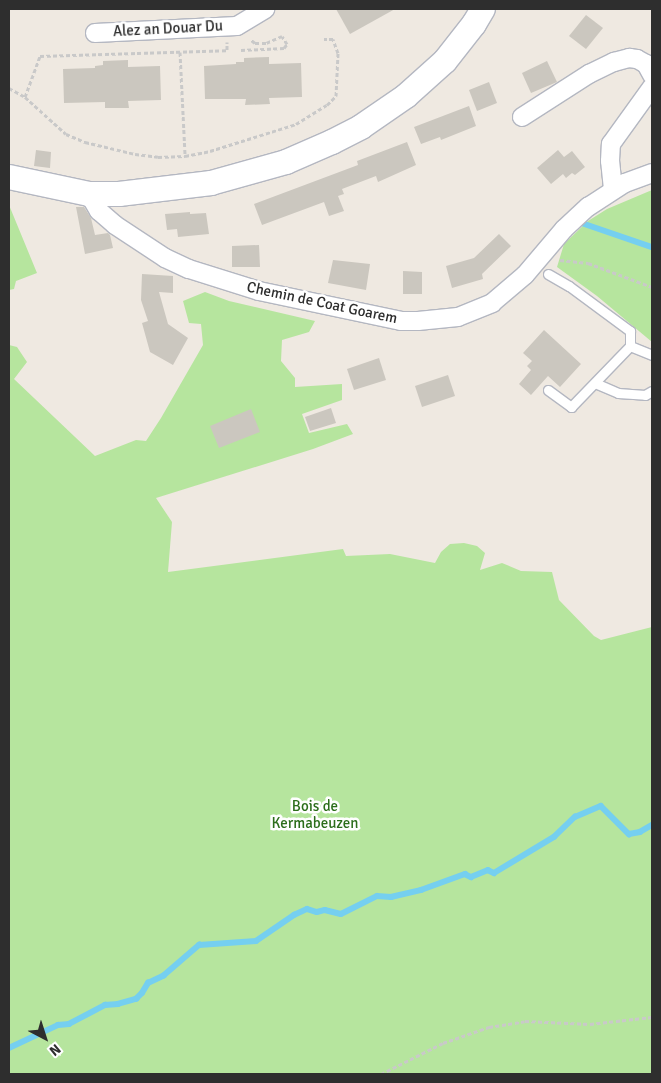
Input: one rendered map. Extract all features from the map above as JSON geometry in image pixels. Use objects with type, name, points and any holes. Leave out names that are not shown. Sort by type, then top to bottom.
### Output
[{"type":"main road","points":[[9,177],[89,194],[154,192],[211,183],[286,162],[332,142],[386,111],[424,81],[463,39],[483,9]]},
{"type":"street","name":"Alez an Douar Du","points":[[95,32],[229,35],[236,26],[265,9]]},
{"type":"street","points":[[522,117],[589,74],[614,62],[629,58],[637,59],[646,64],[652,75]]},
{"type":"street","points":[[613,189],[610,161],[611,144],[652,87]]},
{"type":"street","name":"Chemin de Coat Goarem","points":[[89,194],[99,211],[115,225],[165,258],[189,269],[259,291],[401,321],[458,317],[492,303],[540,266],[577,216],[613,189],[638,177],[652,173]]},
{"type":"lane","points":[[540,266],[630,331],[630,346],[571,408],[548,390]]},
{"type":"lane","points":[[630,346],[652,355]]},
{"type":"lane","points":[[595,382],[618,393],[645,395],[652,391]]},
{"type":"path","points":[[25,97],[40,56],[227,50],[229,35]]},
{"type":"path","points":[[241,50],[284,48],[288,44],[282,36],[266,43],[255,43],[248,37]]},
{"type":"path","points":[[9,88],[25,97],[66,134],[85,142],[134,154],[158,157],[185,156],[219,148],[296,124],[327,105],[336,96],[338,54],[333,39],[324,38]]},
{"type":"path","points":[[180,52],[185,156]]},
{"type":"path","points":[[540,266],[588,263],[652,287]]},
{"type":"path","points":[[381,1074],[464,1034],[489,1027],[525,1020],[590,1024],[652,1017]]},
{"type":"path","points":[[377,1074],[393,1068]]},
{"type":"green space","points":[[652,190],[652,342],[597,296],[557,267],[564,244],[588,221],[607,209]]},
{"type":"green space","points":[[9,205],[37,273],[16,281],[14,289],[9,290]]},
{"type":"green space","name":"Bois de Kermabeuzen","points":[[205,292],[229,301],[315,321],[309,332],[282,340],[281,361],[295,378],[295,387],[342,384],[342,400],[302,414],[309,433],[347,424],[353,434],[313,449],[156,498],[172,522],[168,572],[343,549],[346,556],[390,554],[435,563],[441,552],[450,544],[464,543],[477,546],[485,553],[480,570],[502,563],[521,571],[552,572],[559,600],[594,636],[601,640],[652,627],[652,1074],[9,1074],[9,345],[17,347],[27,362],[14,379],[95,456],[136,440],[146,441],[203,345],[201,324],[189,323],[183,301]]},
{"type":"building","points":[[336,9],[395,9],[350,34]]},
{"type":"building","points":[[586,15],[603,28],[586,49],[569,36]]},
{"type":"building","points":[[269,57],[269,64],[301,63],[302,97],[269,98],[270,104],[245,105],[246,99],[205,99],[204,66],[236,64],[236,62],[244,62],[244,58]]},
{"type":"building","points":[[128,60],[128,67],[160,66],[161,100],[128,101],[129,108],[105,108],[105,102],[64,103],[63,69],[95,68],[95,66],[103,65],[103,61]]},
{"type":"building","points":[[547,61],[557,82],[531,93],[522,73]]},
{"type":"building","points":[[489,82],[497,103],[477,111],[469,90]]},
{"type":"building","points":[[469,106],[476,126],[441,140],[440,137],[421,144],[414,127]]},
{"type":"building","points":[[407,142],[416,165],[378,182],[376,176],[342,189],[344,194],[338,196],[344,211],[329,216],[324,202],[262,225],[254,204],[358,165],[357,161]]},
{"type":"building","points":[[36,150],[51,152],[50,168],[34,166]]},
{"type":"building","points":[[558,150],[564,157],[572,151],[585,167],[575,175],[572,173],[566,178],[563,174],[551,184],[537,168]]},
{"type":"building","points":[[76,207],[84,207],[91,218],[95,235],[108,233],[110,235],[113,248],[85,254]]},
{"type":"building","points":[[190,212],[190,214],[206,213],[209,234],[178,237],[177,229],[167,230],[165,214]]},
{"type":"building","points":[[499,234],[511,246],[482,274],[483,279],[452,288],[446,266],[474,258]]},
{"type":"building","points":[[259,245],[260,267],[232,267],[232,246]]},
{"type":"building","points":[[333,260],[370,264],[366,290],[328,283]]},
{"type":"building","points":[[403,271],[422,272],[422,294],[403,294]]},
{"type":"building","points":[[142,274],[173,276],[173,293],[159,292],[168,324],[188,338],[173,365],[150,352],[142,323],[148,321],[141,300]]},
{"type":"building","points":[[544,330],[581,364],[560,387],[548,376],[531,395],[519,384],[531,370],[527,366],[532,361],[523,353]]},
{"type":"building","points":[[379,358],[386,380],[354,390],[347,369]]},
{"type":"building","points":[[448,375],[455,396],[422,407],[415,386]]},
{"type":"building","points":[[331,408],[336,423],[310,431],[305,417]]},
{"type":"building","points":[[251,409],[260,432],[219,448],[210,426]]},
{"type":"waterway","points":[[576,221],[652,247]]},
{"type":"waterway","points":[[9,1048],[58,1025],[69,1024],[105,1005],[136,999],[148,983],[163,976],[199,945],[256,941],[294,915],[307,909],[317,912],[325,910],[341,914],[377,896],[391,897],[421,890],[465,874],[471,877],[488,870],[494,873],[554,837],[575,817],[601,806],[629,834],[640,832],[652,825]]}]
